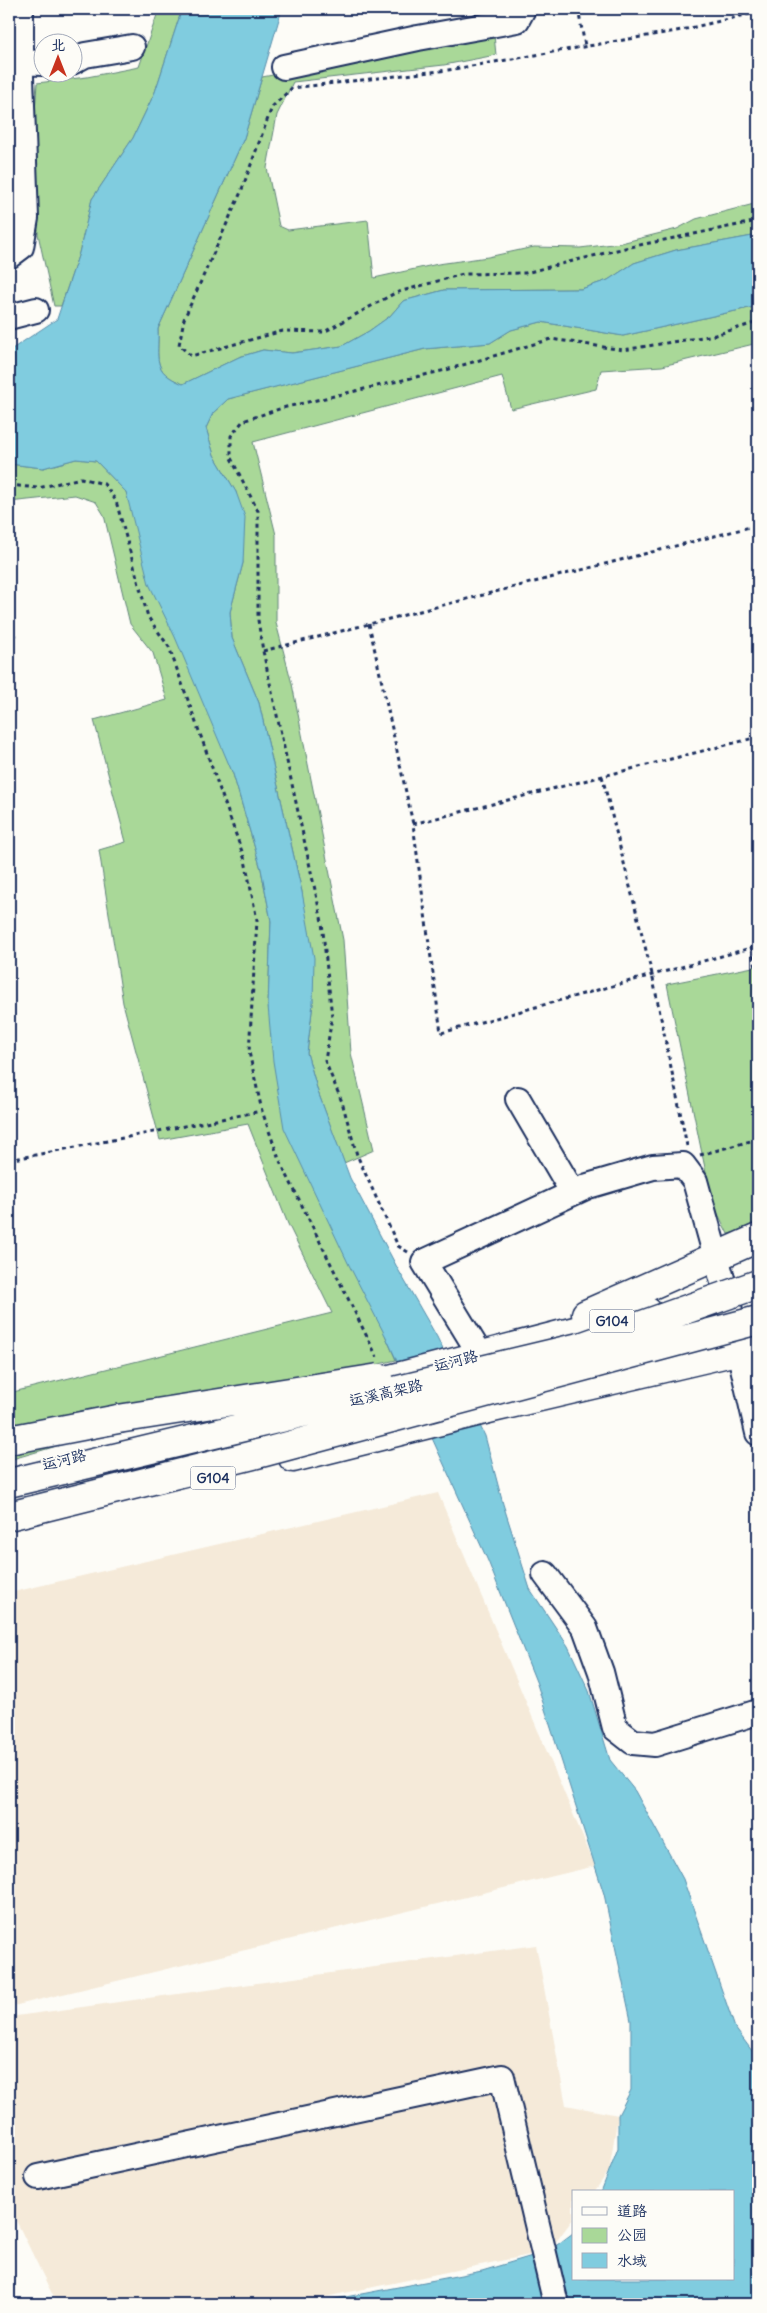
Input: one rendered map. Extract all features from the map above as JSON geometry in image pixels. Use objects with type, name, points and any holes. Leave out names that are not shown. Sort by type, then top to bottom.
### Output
[{"type":"main road","points":[[517,1345],[758,1238]]},
{"type":"main road","name":"运河路","points":[[9,1473],[395,1378],[473,1356],[758,1284]]},
{"type":"main road","name":"运溪高架路","points":[[9,1483],[583,1346],[758,1284]]},
{"type":"main road","name":"运溪高架路","points":[[9,1516],[265,1452],[758,1320]]},
{"type":"main road","points":[[9,1440],[118,1419],[583,1346]]},
{"type":"main road","name":"G104","points":[[9,1528],[579,1387],[749,1351]]},
{"type":"street","points":[[9,256],[21,247],[26,218],[16,100],[32,63],[21,9]]},
{"type":"street","points":[[284,67],[418,38],[517,20],[523,9]]},
{"type":"street","points":[[82,57],[132,47]]},
{"type":"street","points":[[9,317],[36,310]]},
{"type":"street","points":[[518,1099],[573,1193]]},
{"type":"street","points":[[473,1356],[424,1262],[588,1186],[653,1167],[684,1165],[695,1181],[726,1293],[749,1351],[758,1433]]},
{"type":"street","points":[[545,1574],[585,1628],[601,1672],[615,1728],[633,1742],[655,1744],[758,1712]]},
{"type":"street","points":[[38,2177],[502,2077],[552,2290]]},
{"type":"path","points":[[578,9],[586,46]]},
{"type":"path","points":[[758,12],[682,30],[448,70],[292,88],[272,107],[241,192],[184,319],[179,345],[191,356],[282,331],[324,332],[395,293],[463,274],[525,273],[625,248],[758,221]]},
{"type":"path","points":[[424,1262],[398,1246],[357,1155],[342,1102],[325,1061],[332,1018],[322,922],[263,651],[258,620],[258,511],[231,458],[231,436],[243,421],[282,408],[446,370],[551,339],[622,350],[714,335],[758,322]]},
{"type":"path","points":[[9,485],[38,488],[81,478],[104,484],[116,502],[148,617],[169,647],[245,860],[257,920],[249,1052],[262,1111],[279,1159],[395,1378]]},
{"type":"path","points":[[263,651],[758,525]]},
{"type":"path","points":[[369,624],[413,824],[441,1033],[758,946]]},
{"type":"path","points":[[9,638],[17,636]]},
{"type":"path","points":[[413,824],[758,737]]},
{"type":"path","points":[[602,776],[652,974],[688,1148]]},
{"type":"path","points":[[751,948],[758,975]]},
{"type":"path","points":[[9,1160],[262,1111]]},
{"type":"path","points":[[698,1155],[758,1139]]},
{"type":"shaded area","points":[[438,1493],[595,1866],[9,2007],[9,1593]]},
{"type":"shaded area","points":[[536,1945],[566,2105],[618,2115],[609,2171],[595,2190],[572,2190],[572,2220],[549,2251],[291,2304],[57,2304],[9,2206],[9,2017]]},
{"type":"green space","points":[[159,9],[182,9],[155,92],[133,138],[92,199],[79,253],[61,306],[54,306],[38,234],[34,128],[37,83],[82,82],[82,78],[139,67]]},
{"type":"green space","points":[[494,35],[496,55],[444,65],[293,82],[277,115],[267,168],[279,226],[288,230],[368,220],[374,278],[438,264],[488,257],[534,247],[580,248],[621,243],[677,229],[696,219],[758,203],[758,235],[676,250],[634,263],[608,280],[581,289],[444,290],[403,301],[390,316],[369,331],[342,346],[292,353],[263,350],[239,357],[183,384],[166,374],[161,369],[159,363],[158,329],[244,138],[262,77]]},
{"type":"green space","points":[[758,306],[758,343],[662,366],[601,370],[596,389],[511,409],[502,376],[253,442],[276,535],[276,623],[292,684],[343,940],[351,1053],[374,1150],[344,1163],[318,1092],[307,1053],[313,1003],[302,892],[259,703],[232,638],[230,612],[243,563],[236,492],[214,455],[206,428],[213,413],[228,399],[425,349],[490,343],[511,330],[541,322],[623,336]]},
{"type":"green space","points":[[76,459],[96,461],[126,492],[233,774],[261,869],[271,921],[268,1006],[386,1337],[396,1360],[156,1417],[9,1460],[9,1393],[332,1313],[288,1224],[248,1124],[160,1140],[123,1003],[99,850],[126,842],[94,720],[167,700],[153,653],[130,624],[104,515],[96,502],[75,495],[9,502],[9,464],[43,468]]},
{"type":"green space","points":[[758,966],[758,1227],[728,1234],[712,1202],[667,984]]},
{"type":"water","points":[[182,9],[282,9],[244,138],[158,329],[158,356],[161,369],[173,379],[183,384],[239,357],[263,350],[292,353],[342,346],[369,331],[390,316],[403,301],[444,290],[581,289],[608,280],[634,263],[676,250],[758,235],[758,306],[623,336],[541,322],[511,330],[490,343],[425,349],[228,399],[213,413],[206,428],[214,455],[236,492],[245,517],[243,563],[230,612],[232,638],[259,703],[302,892],[314,958],[313,1003],[307,1053],[318,1092],[350,1178],[399,1271],[437,1337],[485,1436],[503,1504],[530,1589],[568,1646],[589,1691],[610,1760],[635,1791],[683,1879],[735,2028],[758,2059],[758,2304],[309,2304],[482,2271],[549,2251],[572,2234],[572,2280],[734,2280],[734,2190],[602,2190],[618,2148],[618,2115],[631,2090],[631,2021],[604,1894],[537,1684],[488,1561],[386,1337],[349,1265],[284,1128],[273,1061],[268,1006],[271,921],[261,869],[233,774],[175,637],[149,584],[126,492],[96,461],[76,459],[43,468],[9,464],[9,351],[57,319],[79,253],[92,199],[133,138],[155,92]]}]
